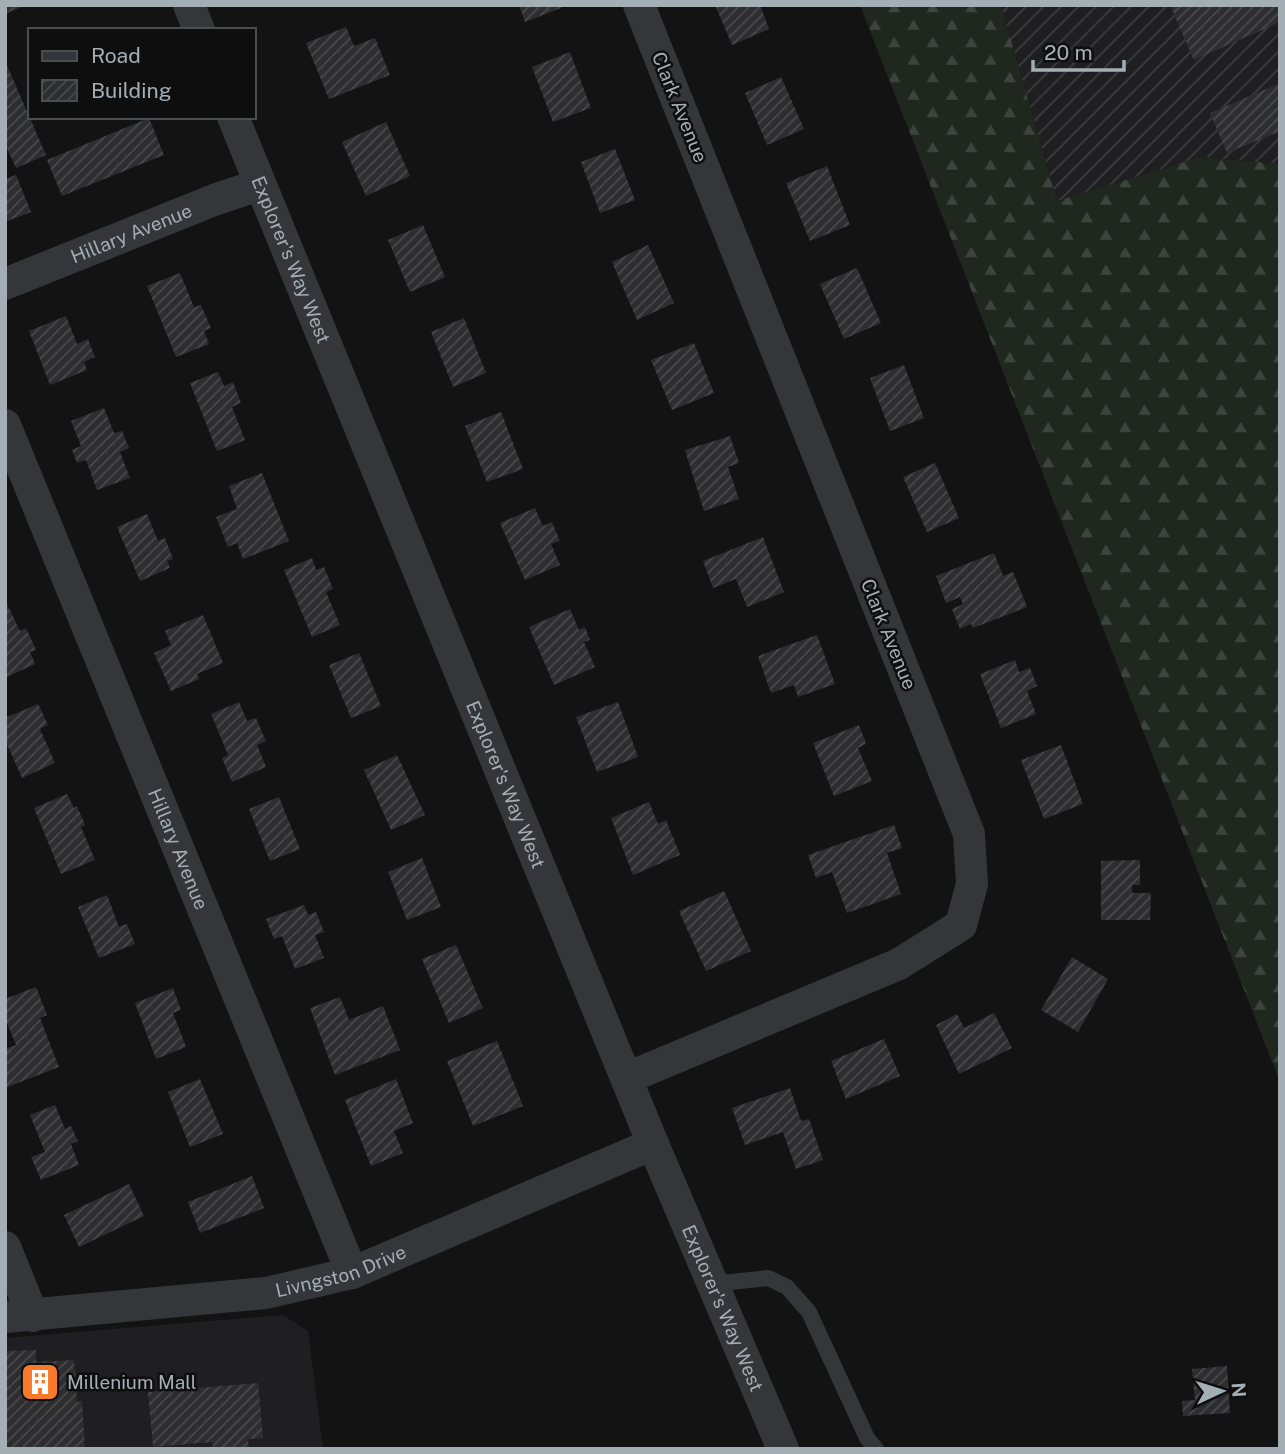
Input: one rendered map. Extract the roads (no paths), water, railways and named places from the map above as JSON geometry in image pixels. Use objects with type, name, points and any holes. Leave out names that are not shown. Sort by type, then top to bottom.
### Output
[{"type":"street","points":[[189,5],[198,28]]},
{"type":"street","name":"Clark Avenue","points":[[627,1079],[899,964],[961,925],[972,884],[969,834],[639,5]]},
{"type":"street","name":"Explorer's Way West","points":[[234,119],[653,1144],[783,1449]]},
{"type":"street","name":"Hillary Avenue","points":[[5,284],[214,200],[259,185]]},
{"type":"street","name":"Hillary Avenue","points":[[5,425],[352,1273]]},
{"type":"street","name":"Livngston Drive","points":[[19,1317],[266,1293],[352,1273],[653,1144]]},
{"type":"street","points":[[5,1247],[19,1317]]},
{"type":"lane","points":[[712,1284],[768,1278],[787,1287],[809,1312],[867,1437],[876,1449]]},
{"type":"place","name":"Millenium Mall","points":[[40,1382]]}]
